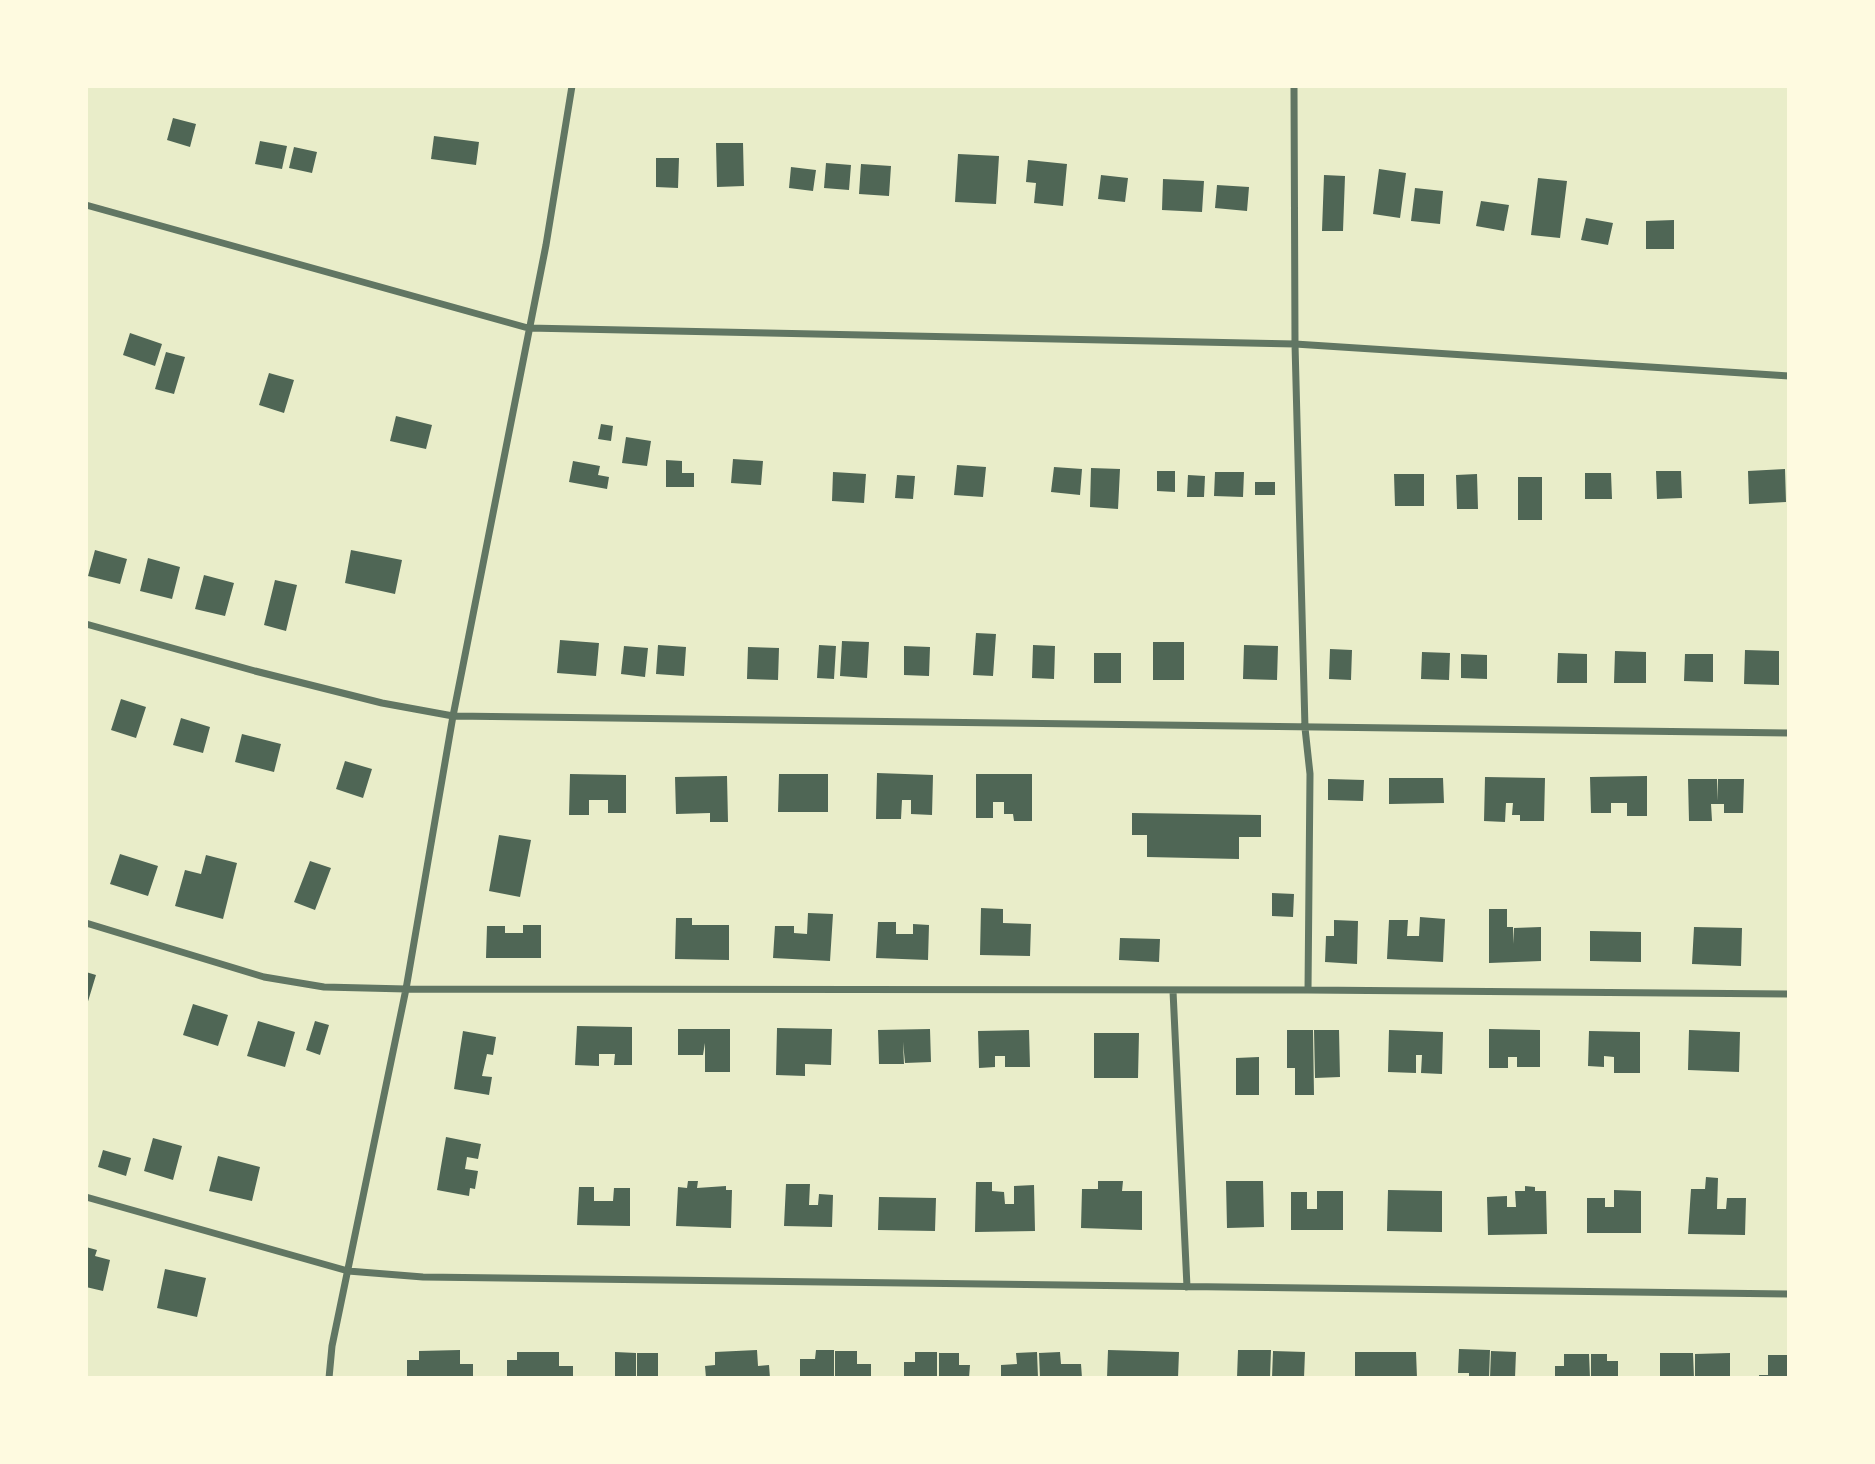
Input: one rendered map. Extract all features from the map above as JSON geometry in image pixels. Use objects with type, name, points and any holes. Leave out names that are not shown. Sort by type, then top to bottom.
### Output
[{"type":"street","points":[[329,1378],[332,1346],[406,989],[453,716],[546,245],[572,86]]},
{"type":"street","points":[[1294,86],[1296,344],[1305,728],[1310,774],[1308,990]]},
{"type":"street","points":[[86,205],[528,328],[1296,344],[1789,376]]},
{"type":"street","points":[[86,624],[268,675],[382,703],[453,716],[1789,733]]},
{"type":"street","points":[[86,923],[264,977],[324,987],[1789,994]]},
{"type":"street","points":[[1173,991],[1187,1287]]},
{"type":"street","points":[[86,1197],[348,1271],[423,1277],[1789,1294]]},
{"type":"building","points":[[173,118],[196,124],[190,147],[167,140]]},
{"type":"building","points":[[434,136],[479,142],[476,165],[431,159]]},
{"type":"building","points":[[260,141],[287,146],[282,169],[255,164]]},
{"type":"building","points":[[716,143],[743,143],[744,186],[717,187]]},
{"type":"building","points":[[294,147],[317,152],[312,173],[289,168]]},
{"type":"building","points":[[958,154],[999,156],[996,204],[955,202]]},
{"type":"building","points":[[656,158],[679,158],[678,188],[656,187]]},
{"type":"building","points":[[1028,160],[1067,164],[1063,206],[1034,203],[1036,183],[1026,182]]},
{"type":"building","points":[[826,163],[851,165],[849,190],[824,188]]},
{"type":"building","points":[[861,164],[891,166],[889,196],[859,194]]},
{"type":"building","points":[[791,167],[816,170],[813,191],[789,188]]},
{"type":"building","points":[[1379,169],[1406,173],[1400,218],[1373,214]]},
{"type":"building","points":[[1101,175],[1128,178],[1125,202],[1098,199]]},
{"type":"building","points":[[1324,175],[1345,176],[1343,231],[1322,231]]},
{"type":"building","points":[[1538,178],[1567,181],[1560,238],[1531,235]]},
{"type":"building","points":[[1163,179],[1204,181],[1202,212],[1162,210]]},
{"type":"building","points":[[1217,185],[1249,187],[1247,211],[1215,208]]},
{"type":"building","points":[[1415,188],[1443,191],[1440,224],[1411,221]]},
{"type":"building","points":[[1481,201],[1509,205],[1504,231],[1476,226]]},
{"type":"building","points":[[1586,218],[1613,223],[1608,245],[1581,240]]},
{"type":"building","points":[[1674,220],[1674,249],[1646,249],[1646,221]]},
{"type":"building","points":[[130,333],[162,344],[155,366],[123,355]]},
{"type":"building","points":[[166,352],[185,357],[174,394],[155,389]]},
{"type":"building","points":[[269,373],[294,380],[284,413],[259,405]]},
{"type":"building","points":[[396,416],[432,425],[426,449],[390,441]]},
{"type":"building","points":[[601,424],[613,426],[611,441],[598,439]]},
{"type":"building","points":[[626,437],[651,441],[647,466],[622,463]]},
{"type":"building","points":[[733,459],[763,461],[761,485],[731,483]]},
{"type":"building","points":[[666,460],[682,461],[682,473],[694,473],[694,487],[666,487]]},
{"type":"building","points":[[573,461],[600,466],[598,475],[609,477],[607,489],[569,482]]},
{"type":"building","points":[[957,465],[986,467],[983,497],[954,495]]},
{"type":"building","points":[[1054,467],[1082,469],[1080,495],[1051,492]]},
{"type":"building","points":[[1091,468],[1120,469],[1118,509],[1090,507]]},
{"type":"building","points":[[1785,469],[1786,502],[1749,504],[1748,471]]},
{"type":"building","points":[[1157,471],[1175,471],[1175,492],[1157,491]]},
{"type":"building","points":[[1656,471],[1681,471],[1682,498],[1657,499]]},
{"type":"building","points":[[833,472],[866,474],[864,503],[832,501]]},
{"type":"building","points":[[1215,472],[1244,472],[1243,497],[1214,496]]},
{"type":"building","points":[[1585,473],[1611,473],[1612,499],[1585,499]]},
{"type":"building","points":[[1394,474],[1424,474],[1424,506],[1395,506]]},
{"type":"building","points":[[1477,474],[1478,509],[1457,509],[1456,475]]},
{"type":"building","points":[[897,475],[915,476],[913,499],[895,498]]},
{"type":"building","points":[[1188,475],[1205,476],[1204,497],[1187,497]]},
{"type":"building","points":[[1518,477],[1542,477],[1542,520],[1518,520]]},
{"type":"building","points":[[1255,482],[1275,482],[1275,495],[1255,495]]},
{"type":"building","points":[[95,550],[127,559],[120,584],[88,576]]},
{"type":"building","points":[[351,550],[402,560],[395,594],[345,583]]},
{"type":"building","points":[[148,558],[180,567],[172,599],[140,591]]},
{"type":"building","points":[[204,575],[234,583],[225,616],[195,609]]},
{"type":"building","points":[[275,580],[297,585],[286,631],[264,625]]},
{"type":"building","points":[[976,633],[996,634],[993,676],[973,675]]},
{"type":"building","points":[[560,640],[599,643],[596,676],[557,673]]},
{"type":"building","points":[[842,641],[869,642],[867,678],[840,676]]},
{"type":"building","points":[[1153,642],[1184,642],[1184,680],[1153,680]]},
{"type":"building","points":[[658,645],[686,647],[684,676],[656,674]]},
{"type":"building","points":[[819,645],[836,646],[834,679],[817,678]]},
{"type":"building","points":[[1033,645],[1055,646],[1054,679],[1032,678]]},
{"type":"building","points":[[1244,645],[1278,646],[1277,680],[1243,679]]},
{"type":"building","points":[[624,646],[648,648],[645,677],[621,674]]},
{"type":"building","points":[[904,646],[930,647],[929,676],[904,675]]},
{"type":"building","points":[[748,647],[779,648],[778,680],[747,679]]},
{"type":"building","points":[[1330,649],[1352,650],[1351,680],[1329,679]]},
{"type":"building","points":[[1745,650],[1779,651],[1779,685],[1744,684]]},
{"type":"building","points":[[1615,651],[1646,652],[1646,683],[1614,683]]},
{"type":"building","points":[[1422,652],[1450,653],[1449,680],[1421,679]]},
{"type":"building","points":[[1094,653],[1121,653],[1121,683],[1094,683]]},
{"type":"building","points":[[1558,653],[1587,654],[1587,683],[1557,683]]},
{"type":"building","points":[[1461,654],[1487,655],[1487,679],[1461,678]]},
{"type":"building","points":[[1685,654],[1713,654],[1713,682],[1684,681]]},
{"type":"building","points":[[121,699],[146,707],[136,738],[111,730]]},
{"type":"building","points":[[181,718],[210,727],[203,753],[173,745]]},
{"type":"building","points":[[242,734],[281,744],[274,772],[235,762]]},
{"type":"building","points":[[345,761],[372,769],[363,798],[336,789]]},
{"type":"building","points":[[877,773],[933,775],[932,815],[911,814],[911,800],[902,800],[901,819],[876,819]]},
{"type":"building","points":[[570,774],[626,775],[626,813],[608,813],[608,800],[589,800],[589,815],[569,815]]},
{"type":"building","points":[[779,774],[828,774],[828,812],[778,812]]},
{"type":"building","points":[[976,774],[1032,774],[1032,821],[1014,821],[1013,814],[1004,814],[1004,802],[993,802],[993,818],[976,818]]},
{"type":"building","points":[[727,776],[728,822],[710,822],[710,813],[676,814],[675,777]]},
{"type":"building","points":[[1647,776],[1647,816],[1627,816],[1627,803],[1611,803],[1611,813],[1591,813],[1590,777]]},
{"type":"building","points":[[1485,777],[1545,778],[1544,821],[1520,821],[1520,815],[1512,815],[1513,803],[1506,803],[1505,822],[1484,821]]},
{"type":"building","points":[[1389,778],[1443,778],[1444,803],[1389,804]]},
{"type":"building","points":[[1328,779],[1364,780],[1363,801],[1328,800]]},
{"type":"building","points":[[1688,779],[1717,779],[1718,801],[1718,779],[1744,779],[1743,813],[1724,813],[1724,804],[1711,804],[1712,821],[1689,821]]},
{"type":"building","points":[[1132,813],[1261,815],[1261,837],[1239,837],[1239,859],[1147,857],[1147,835],[1132,835]]},
{"type":"building","points":[[499,835],[531,840],[520,897],[489,891]]},
{"type":"building","points":[[120,854],[158,866],[148,896],[110,884]]},
{"type":"building","points":[[206,855],[237,863],[223,919],[175,906],[185,870],[201,874]]},
{"type":"building","points":[[310,861],[331,868],[315,910],[294,902]]},
{"type":"building","points":[[1272,893],[1294,894],[1293,917],[1272,916]]},
{"type":"building","points":[[981,908],[1003,909],[1003,923],[1031,924],[1030,956],[980,955]]},
{"type":"building","points":[[1489,909],[1507,909],[1507,927],[1513,927],[1513,944],[1514,928],[1541,927],[1541,961],[1489,963]]},
{"type":"building","points":[[808,913],[833,914],[830,961],[773,958],[775,926],[794,926],[794,933],[807,934]]},
{"type":"building","points":[[1420,917],[1445,919],[1443,962],[1387,959],[1389,920],[1408,920],[1407,936],[1419,936]]},
{"type":"building","points":[[676,918],[692,918],[692,925],[729,925],[729,960],[675,959]]},
{"type":"building","points":[[1334,920],[1358,921],[1357,964],[1325,962],[1326,936],[1334,936]]},
{"type":"building","points":[[878,922],[896,922],[896,934],[913,934],[913,924],[929,925],[928,960],[876,958]]},
{"type":"building","points":[[523,925],[541,925],[541,958],[486,958],[487,926],[505,926],[505,933],[523,933]]},
{"type":"building","points":[[1694,927],[1742,928],[1741,966],[1692,964]]},
{"type":"building","points":[[1590,931],[1641,932],[1641,962],[1590,961]]},
{"type":"building","points":[[1120,938],[1160,939],[1159,962],[1119,960]]},
{"type":"building","points":[[86,972],[96,975],[86,1008]]},
{"type":"building","points":[[193,1004],[228,1015],[218,1046],[183,1035]]},
{"type":"building","points":[[258,1021],[295,1032],[285,1067],[247,1056]]},
{"type":"building","points":[[315,1021],[329,1025],[320,1055],[306,1050]]},
{"type":"building","points":[[577,1026],[632,1027],[632,1065],[614,1065],[615,1054],[599,1054],[599,1066],[575,1065]]},
{"type":"building","points":[[777,1028],[832,1029],[831,1065],[805,1064],[805,1076],[776,1075]]},
{"type":"building","points":[[678,1029],[730,1029],[730,1072],[705,1072],[705,1043],[703,1055],[678,1055]]},
{"type":"building","points":[[930,1029],[931,1062],[905,1063],[903,1042],[904,1064],[879,1064],[878,1030]]},
{"type":"building","points":[[1489,1029],[1540,1030],[1540,1067],[1517,1067],[1517,1057],[1508,1057],[1508,1068],[1489,1068]]},
{"type":"building","points":[[1029,1030],[1030,1067],[1005,1067],[1005,1056],[995,1056],[995,1067],[979,1068],[978,1031]]},
{"type":"building","points":[[1287,1030],[1313,1030],[1314,1095],[1295,1095],[1295,1068],[1287,1068]]},
{"type":"building","points":[[1314,1030],[1339,1030],[1340,1077],[1315,1078]]},
{"type":"building","points":[[1389,1030],[1443,1032],[1442,1074],[1421,1073],[1422,1055],[1416,1055],[1416,1073],[1388,1072]]},
{"type":"building","points":[[1689,1030],[1740,1032],[1739,1072],[1688,1070]]},
{"type":"building","points":[[463,1031],[496,1037],[493,1055],[487,1054],[482,1076],[492,1077],[489,1095],[454,1089]]},
{"type":"building","points":[[1589,1031],[1640,1032],[1640,1073],[1614,1073],[1614,1057],[1604,1056],[1604,1067],[1588,1066]]},
{"type":"building","points":[[1094,1033],[1139,1033],[1138,1078],[1094,1078]]},
{"type":"building","points":[[1259,1057],[1259,1095],[1236,1095],[1236,1058]]},
{"type":"building","points":[[446,1137],[481,1144],[478,1159],[467,1157],[465,1169],[478,1171],[475,1189],[470,1188],[469,1196],[437,1190]]},
{"type":"building","points":[[153,1138],[182,1146],[173,1180],[144,1171]]},
{"type":"building","points":[[103,1150],[131,1158],[126,1176],[98,1167]]},
{"type":"building","points":[[218,1156],[260,1167],[252,1201],[209,1191]]},
{"type":"building","points":[[1706,1177],[1718,1178],[1717,1209],[1726,1209],[1727,1198],[1746,1198],[1745,1235],[1688,1234],[1691,1189],[1705,1189]]},
{"type":"building","points":[[688,1181],[698,1181],[697,1188],[726,1186],[726,1190],[732,1190],[731,1228],[676,1226],[678,1187],[687,1188]]},
{"type":"building","points":[[1098,1181],[1123,1181],[1122,1191],[1142,1191],[1142,1230],[1081,1228],[1082,1189],[1098,1189]]},
{"type":"building","points":[[1226,1181],[1263,1181],[1264,1227],[1227,1228]]},
{"type":"building","points":[[976,1182],[992,1182],[992,1191],[1004,1192],[1005,1204],[1014,1204],[1014,1186],[1034,1185],[1035,1231],[975,1232]]},
{"type":"building","points":[[786,1184],[810,1184],[809,1205],[818,1205],[819,1194],[833,1195],[832,1227],[784,1226]]},
{"type":"building","points":[[1525,1186],[1535,1187],[1535,1191],[1546,1191],[1547,1234],[1488,1235],[1487,1197],[1507,1196],[1507,1207],[1516,1207],[1515,1191],[1525,1191]]},
{"type":"building","points":[[579,1187],[594,1187],[594,1201],[613,1201],[614,1188],[630,1188],[630,1226],[577,1225]]},
{"type":"building","points":[[1388,1190],[1442,1191],[1442,1232],[1387,1231]]},
{"type":"building","points":[[1614,1190],[1641,1191],[1641,1233],[1587,1233],[1587,1198],[1605,1198],[1605,1207],[1614,1207]]},
{"type":"building","points":[[1317,1191],[1343,1191],[1343,1230],[1291,1230],[1291,1192],[1307,1192],[1307,1209],[1317,1209]]},
{"type":"building","points":[[879,1197],[936,1198],[935,1231],[878,1230]]},
{"type":"building","points":[[86,1247],[97,1250],[95,1256],[110,1260],[103,1291],[86,1287]]},
{"type":"building","points":[[165,1269],[206,1278],[197,1317],[157,1308]]},
{"type":"building","points":[[1459,1349],[1490,1350],[1489,1378],[1469,1378],[1469,1373],[1458,1373]]},
{"type":"building","points":[[460,1350],[460,1364],[473,1364],[473,1377],[407,1378],[407,1360],[419,1360],[419,1351]]},
{"type":"building","points":[[757,1350],[758,1366],[769,1365],[770,1378],[706,1378],[705,1366],[715,1365],[715,1352]]},
{"type":"building","points":[[816,1350],[834,1350],[834,1378],[800,1378],[800,1359],[815,1359]]},
{"type":"building","points":[[1108,1350],[1179,1352],[1178,1378],[1107,1378]]},
{"type":"building","points":[[1238,1350],[1271,1350],[1270,1378],[1237,1378]]},
{"type":"building","points":[[835,1351],[857,1351],[857,1364],[871,1364],[871,1378],[835,1378]]},
{"type":"building","points":[[1273,1351],[1305,1352],[1304,1378],[1272,1378]]},
{"type":"building","points":[[1491,1351],[1516,1352],[1515,1378],[1490,1378]]},
{"type":"building","points":[[517,1352],[559,1352],[559,1366],[573,1366],[573,1378],[507,1378],[507,1360],[517,1360]]},
{"type":"building","points":[[615,1352],[636,1353],[636,1378],[615,1378]]},
{"type":"building","points":[[915,1352],[937,1352],[937,1378],[904,1377],[904,1362],[915,1362]]},
{"type":"building","points":[[1037,1352],[1038,1378],[1001,1378],[1001,1365],[1017,1364],[1016,1353]]},
{"type":"building","points":[[1060,1352],[1061,1364],[1081,1364],[1082,1378],[1040,1378],[1039,1353]]},
{"type":"building","points":[[1355,1352],[1416,1352],[1417,1378],[1355,1378]]},
{"type":"building","points":[[637,1353],[658,1353],[658,1378],[637,1378]]},
{"type":"building","points":[[939,1353],[959,1353],[959,1365],[970,1365],[969,1378],[939,1378]]},
{"type":"building","points":[[1660,1353],[1693,1353],[1694,1378],[1660,1378]]},
{"type":"building","points":[[1730,1353],[1730,1376],[1695,1378],[1695,1354]]},
{"type":"building","points":[[1564,1354],[1589,1354],[1590,1378],[1555,1378],[1555,1366],[1564,1366]]},
{"type":"building","points":[[1591,1354],[1607,1354],[1607,1361],[1618,1361],[1618,1376],[1591,1378]]},
{"type":"building","points":[[1768,1355],[1789,1355],[1789,1378],[1759,1378],[1759,1375],[1768,1375]]}]
